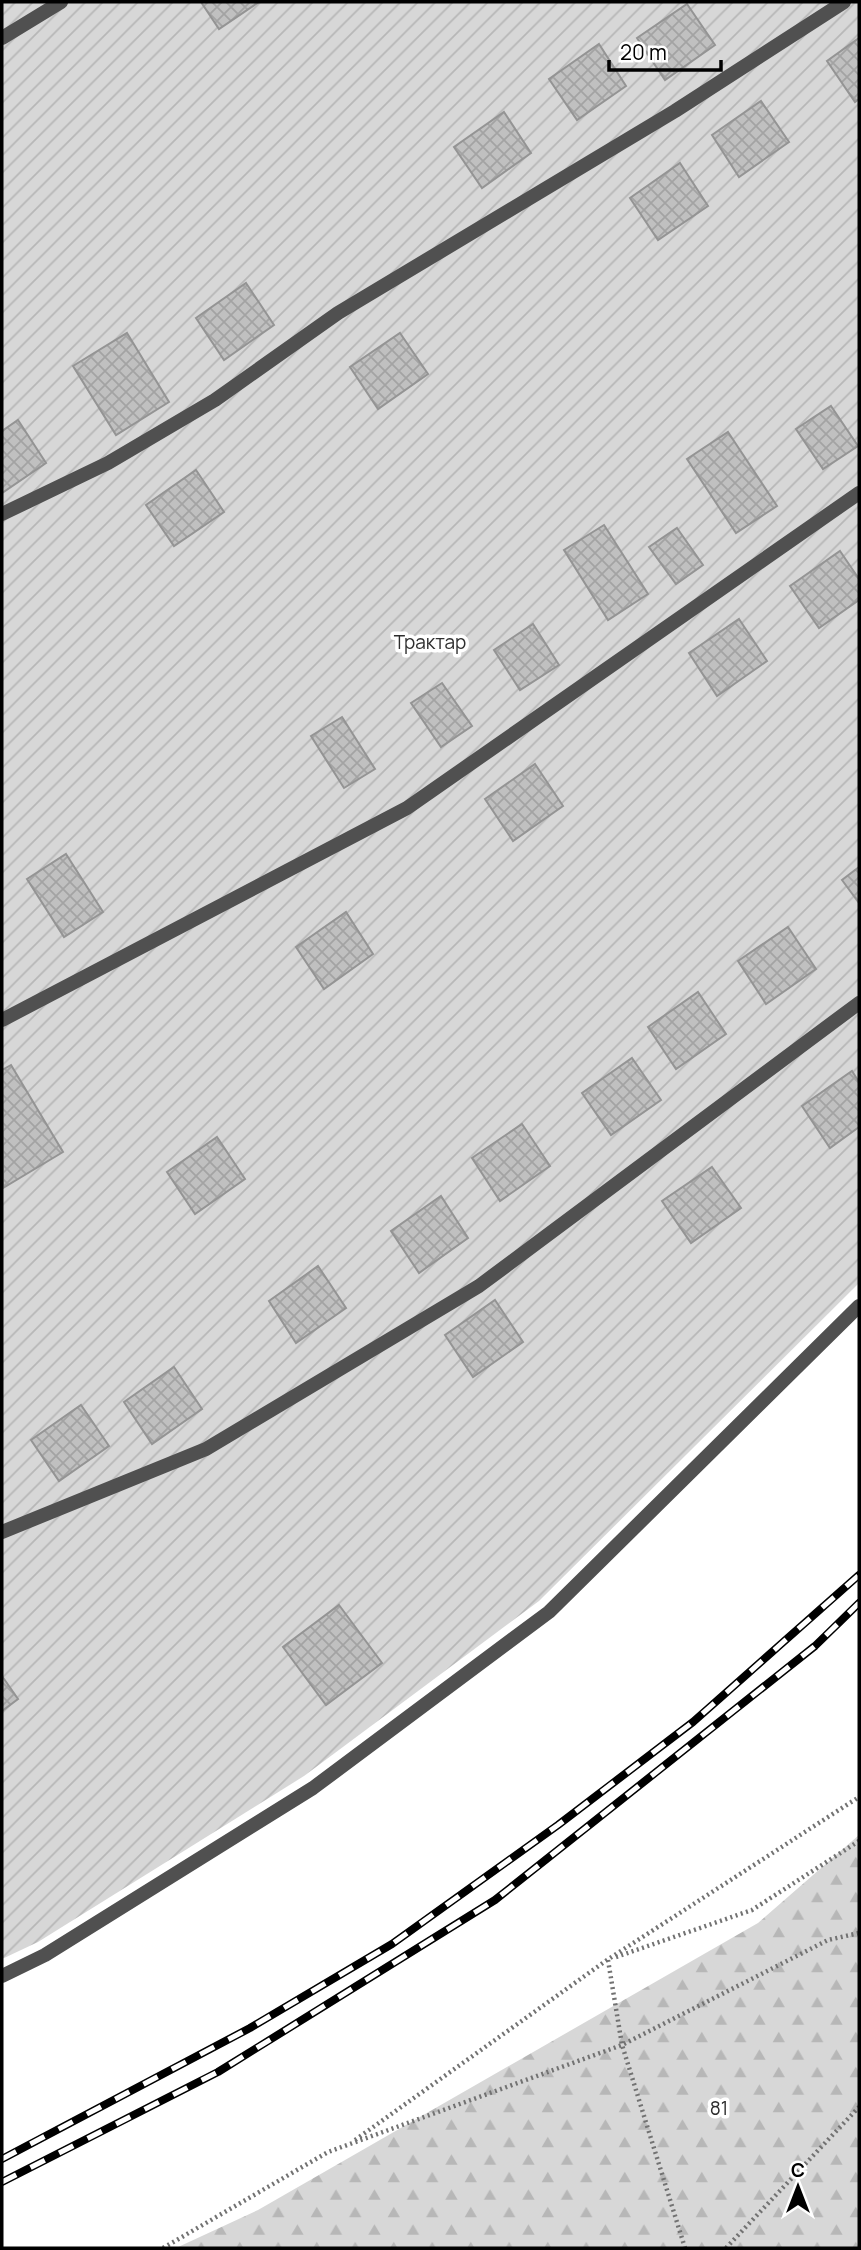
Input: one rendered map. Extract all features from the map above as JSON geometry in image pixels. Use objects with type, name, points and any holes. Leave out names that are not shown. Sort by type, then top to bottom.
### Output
[{"type":"street","points":[[2,38],[61,2]]},
{"type":"street","points":[[2,514],[108,463],[215,400],[338,313],[674,111],[844,2]]},
{"type":"street","points":[[2,1020],[407,808],[859,493]]},
{"type":"street","points":[[2,1532],[206,1449],[480,1286],[859,1003]]},
{"type":"street","points":[[2,1976],[45,1955],[313,1788],[549,1612],[859,1306]]},
{"type":"path","points":[[349,2144],[607,1960],[859,1797]]},
{"type":"path","points":[[607,1960],[752,1910],[859,1841]]},
{"type":"path","points":[[163,2248],[328,2152],[622,2045],[828,1940],[859,1933]]},
{"type":"path","points":[[607,1960],[622,2045],[685,2248]]},
{"type":"path","points":[[726,2248],[859,2107]]},
{"type":"green space","name":"Трактар","points":[[2,2],[859,2],[859,1283],[539,1601],[304,1776],[38,1942],[2,1959]]},
{"type":"green space","name":"81","points":[[859,1835],[859,2248],[176,2248],[258,2210],[758,1923]]},
{"type":"building","points":[[201,2],[259,2],[219,29]]},
{"type":"building","points":[[687,4],[715,45],[665,80],[637,38]]},
{"type":"building","points":[[859,38],[859,99],[855,102],[827,61]]},
{"type":"building","points":[[599,44],[626,86],[577,120],[549,79]]},
{"type":"building","points":[[761,101],[789,142],[739,177],[712,135]]},
{"type":"building","points":[[504,112],[531,153],[482,188],[454,147]]},
{"type":"building","points":[[680,163],[708,206],[658,240],[630,198]]},
{"type":"building","points":[[246,283],[274,325],[224,360],[196,318]]},
{"type":"building","points":[[127,333],[169,402],[116,435],[73,366]]},
{"type":"building","points":[[400,333],[428,374],[378,409],[350,367]]},
{"type":"building","points":[[831,406],[858,446],[823,469],[796,429]]},
{"type":"building","points":[[18,420],[46,463],[2,493],[2,431]]},
{"type":"building","points":[[728,432],[777,506],[736,533],[687,459]]},
{"type":"building","points":[[196,470],[224,512],[174,546],[146,505]]},
{"type":"building","points":[[604,525],[648,594],[608,620],[564,550]]},
{"type":"building","points":[[677,528],[703,565],[676,584],[649,547]]},
{"type":"building","points":[[840,551],[859,579],[859,600],[819,628],[790,586]]},
{"type":"building","points":[[739,619],[767,661],[717,696],[689,653]]},
{"type":"building","points":[[533,624],[559,665],[520,690],[494,650]]},
{"type":"building","points":[[442,683],[472,726],[441,747],[411,703]]},
{"type":"building","points":[[342,717],[375,769],[344,788],[311,736]]},
{"type":"building","points":[[535,764],[563,806],[513,841],[485,799]]},
{"type":"building","points":[[66,854],[103,912],[64,937],[27,879]]},
{"type":"building","points":[[859,867],[859,903],[842,880]]},
{"type":"building","points":[[346,912],[373,954],[324,989],[296,947]]},
{"type":"building","points":[[788,927],[816,969],[766,1004],[738,961]]},
{"type":"building","points":[[698,992],[726,1034],[676,1069],[648,1027]]},
{"type":"building","points":[[632,1058],[661,1100],[611,1135],[582,1093]]},
{"type":"building","points":[[11,1065],[63,1152],[3,1188],[2,1070]]},
{"type":"building","points":[[852,1071],[859,1082],[859,1127],[830,1148],[802,1106]]},
{"type":"building","points":[[522,1124],[550,1166],[500,1201],[472,1158]]},
{"type":"building","points":[[217,1137],[245,1179],[195,1214],[167,1172]]},
{"type":"building","points":[[712,1167],[741,1208],[691,1243],[662,1201]]},
{"type":"building","points":[[441,1196],[468,1238],[419,1273],[391,1231]]},
{"type":"building","points":[[318,1266],[346,1308],[296,1343],[269,1301]]},
{"type":"building","points":[[495,1300],[523,1342],[473,1377],[445,1335]]},
{"type":"building","points":[[174,1367],[202,1409],[152,1444],[124,1402]]},
{"type":"building","points":[[81,1405],[109,1446],[59,1481],[31,1440]]},
{"type":"building","points":[[339,1605],[382,1663],[326,1705],[283,1647]]},
{"type":"building","points":[[2,1676],[18,1699],[2,1711]]},
{"type":"railway","points":[[2,2159],[250,2028],[392,1944],[558,1825],[693,1722],[859,1575]]},
{"type":"railway","points":[[2,2182],[218,2072],[495,1900],[815,1646],[859,1603]]}]
